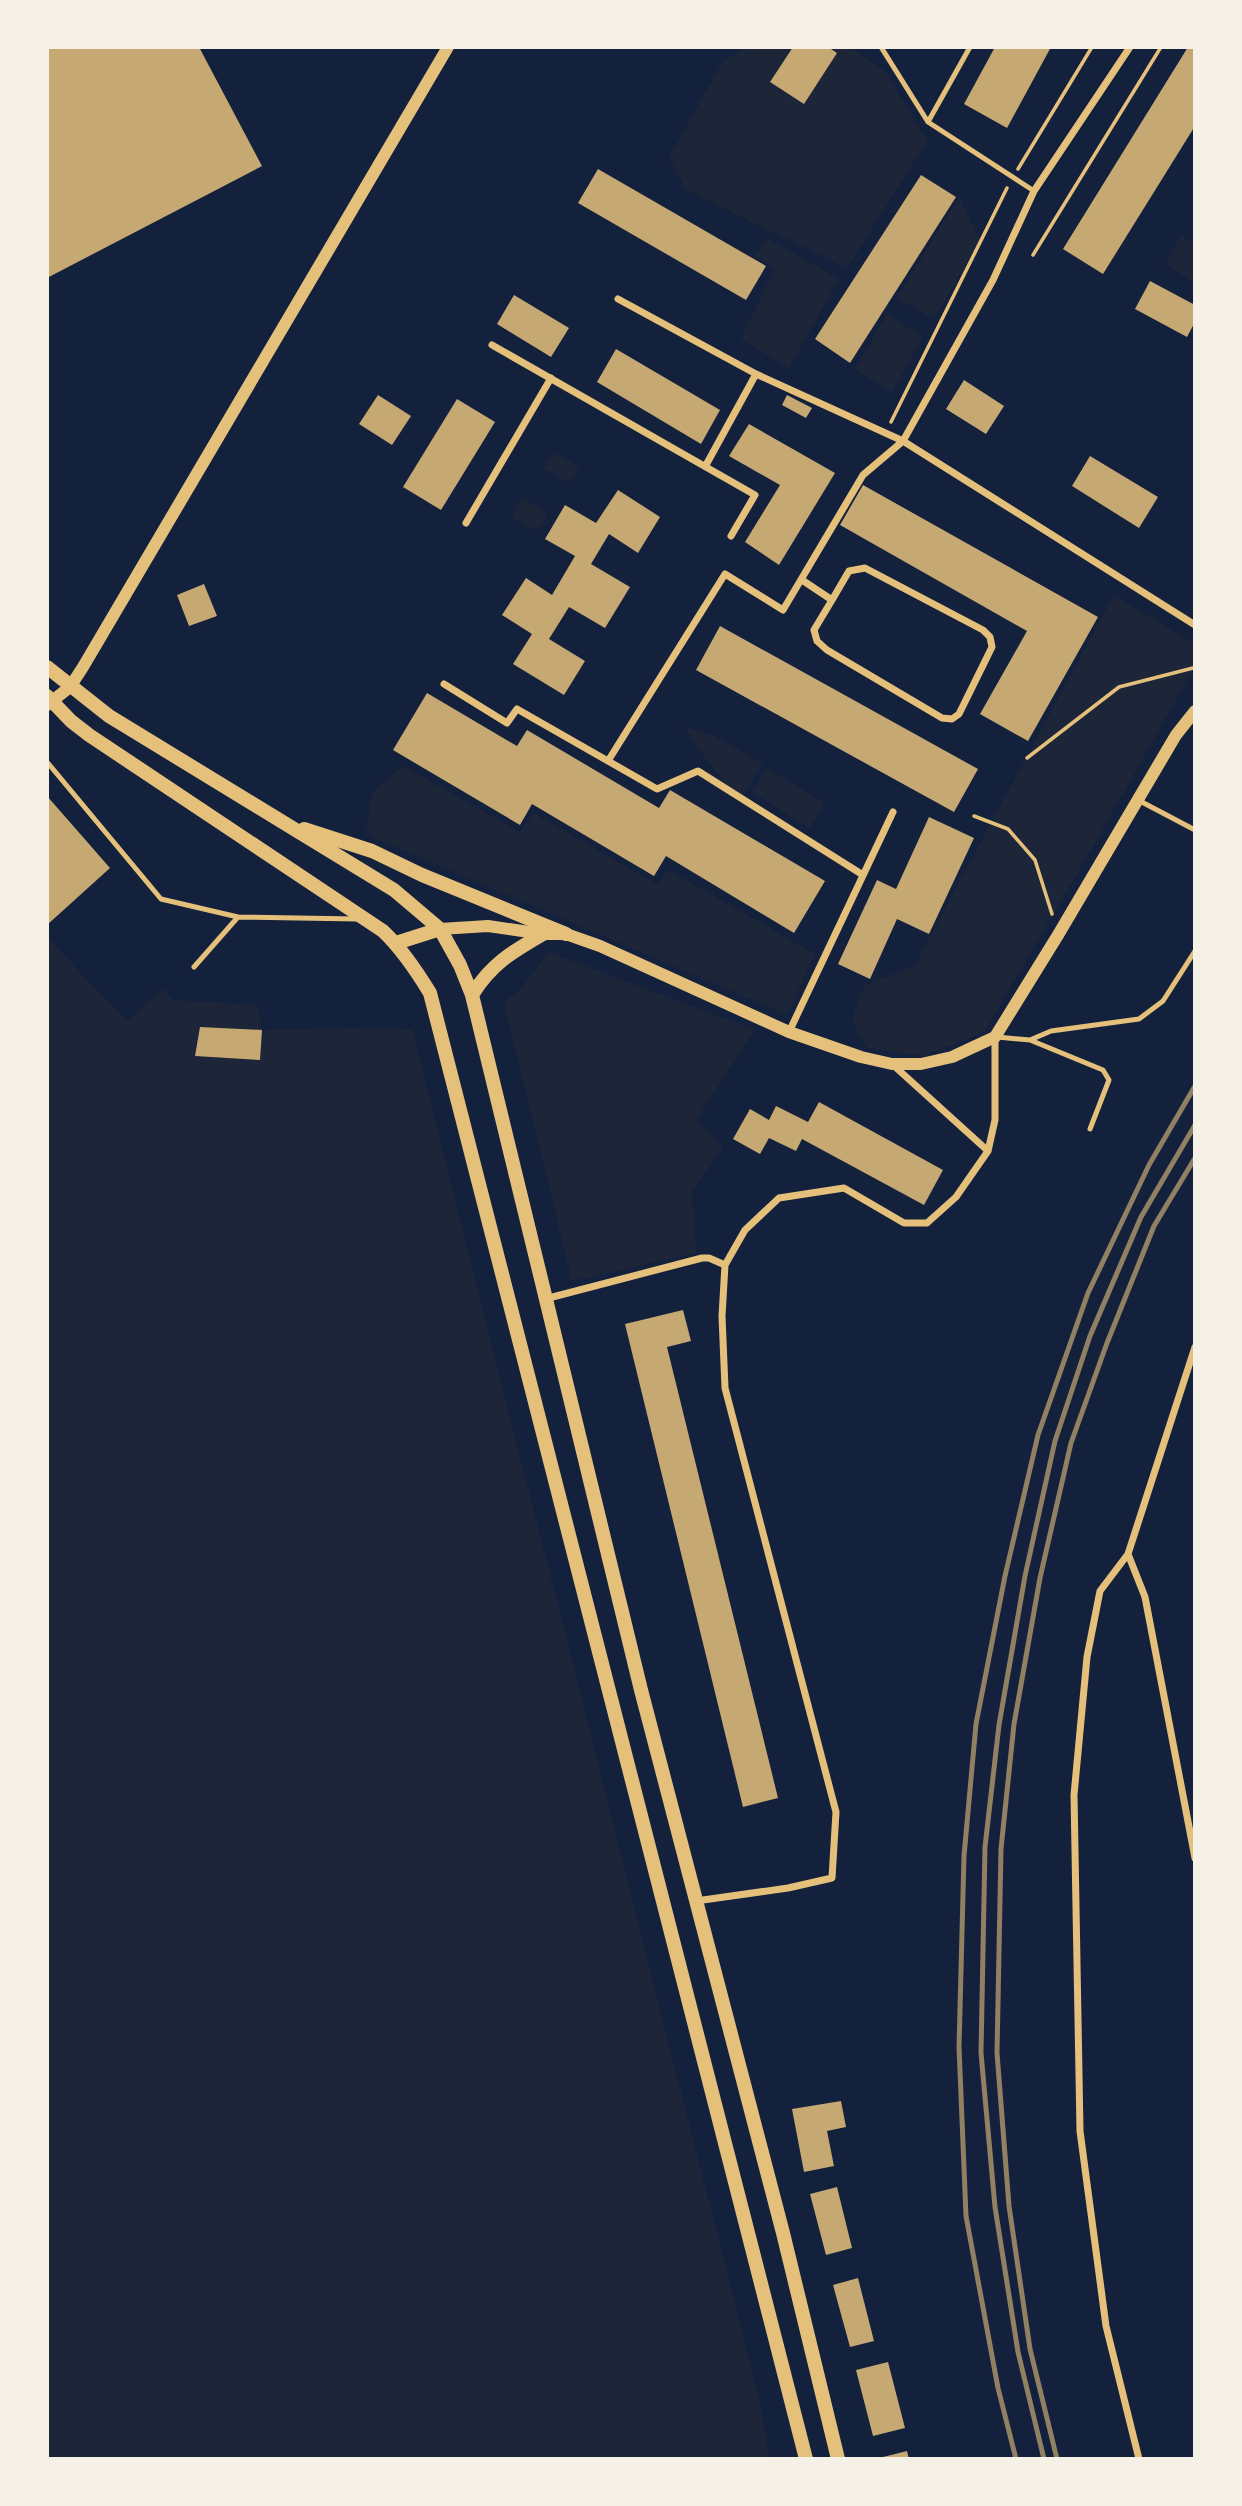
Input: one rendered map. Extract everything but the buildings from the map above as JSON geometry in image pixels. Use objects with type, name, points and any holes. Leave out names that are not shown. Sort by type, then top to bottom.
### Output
[{"type":"main road","points":[[47,667],[109,716],[394,890],[440,929],[460,965],[472,995],[641,1690],[783,2232],[838,2459]]},
{"type":"main road","points":[[49,701],[89,735],[367,919],[396,943],[430,993],[806,2459]]},
{"type":"main road","points":[[281,821],[372,851],[422,875],[566,934]]},
{"type":"main road","points":[[396,943],[440,929]]},
{"type":"main road","points":[[472,995],[484,976],[505,957],[543,934]]},
{"type":"street","points":[[49,701],[70,687],[448,47]]},
{"type":"street","points":[[608,761],[725,573],[783,610],[863,475],[903,441],[993,280],[1034,191],[1130,47]]},
{"type":"street","points":[[618,299],[756,374],[903,441],[1195,625]]},
{"type":"street","points":[[492,345],[755,495],[731,536]]},
{"type":"street","points":[[706,465],[756,374]]},
{"type":"street","points":[[466,523],[551,378]]},
{"type":"street","points":[[865,568],[983,630],[990,637],[992,647],[960,714],[952,719],[942,718],[827,650],[817,641],[814,630],[832,600],[849,571],[865,568]]},
{"type":"street","points":[[802,580],[832,600]]},
{"type":"street","points":[[444,684],[507,723],[517,709],[657,789],[698,771],[863,876]]},
{"type":"street","points":[[696,1901],[788,1888],[832,1878],[836,1812],[725,1388],[722,1316],[725,1265],[745,1230],[779,1198],[844,1188],[904,1223],[927,1223],[956,1197],[988,1152],[995,1120],[995,1037],[1176,735],[1195,711]]},
{"type":"street","points":[[789,1032],[892,812]]},
{"type":"street","points":[[440,929],[488,926],[543,934],[566,934],[600,946],[789,1032],[861,1057],[892,1064],[921,1064],[952,1057],[995,1037]]},
{"type":"street","points":[[892,1064],[988,1152]]},
{"type":"street","points":[[545,1299],[702,1258],[725,1265]]},
{"type":"street","points":[[1139,2459],[1106,2326],[1080,2131],[1074,1795],[1087,1657],[1100,1591],[1128,1554],[1195,1347]]},
{"type":"street","points":[[1128,1554],[1144,1597],[1195,1858]]},
{"type":"lane","points":[[881,47],[928,122],[1034,191]]},
{"type":"lane","points":[[928,122],[970,47]]},
{"type":"lane","points":[[47,762],[161,900],[238,917],[367,919]]},
{"type":"lane","points":[[1138,800],[1195,830]]},
{"type":"lane","points":[[194,967],[238,917]]},
{"type":"lane","points":[[1030,1040],[1051,1031],[1139,1019],[1163,1001],[1195,951]]},
{"type":"lane","points":[[995,1037],[1030,1040],[1103,1070],[1109,1080],[1090,1129]]},
{"type":"path","points":[[886,434],[1013,177],[1092,47]]},
{"type":"path","points":[[1033,255],[1161,47]]},
{"type":"path","points":[[1027,758],[1119,687],[1194,668]]},
{"type":"path","points":[[974,816],[1008,830],[1035,860],[1058,935]]},
{"type":"shaded area","points":[[744,47],[850,47],[887,73],[927,141],[847,268],[686,190],[669,157],[722,63]]},
{"type":"shaded area","points":[[959,197],[980,240],[934,319],[897,298]]},
{"type":"shaded area","points":[[1181,235],[1195,244],[1195,283],[1166,264]]},
{"type":"shaded area","points":[[767,238],[839,279],[789,368],[741,339],[774,269],[755,256]]},
{"type":"shaded area","points":[[887,314],[923,337],[892,392],[855,369]]},
{"type":"shaded area","points":[[554,452],[579,467],[569,483],[544,468]]},
{"type":"shaded area","points":[[522,498],[548,513],[538,531],[512,517]]},
{"type":"shaded area","points":[[1114,595],[1195,644],[1195,666],[984,1032],[923,1056],[867,1048],[852,1020],[864,986],[914,966]]},
{"type":"shaded area","points":[[685,727],[712,735],[763,763],[741,798],[734,794],[703,755]]},
{"type":"shaded area","points":[[403,766],[520,832],[533,813],[658,885],[668,870],[815,954],[787,1015],[373,837],[366,827],[372,793]]},
{"type":"shaded area","points":[[767,768],[824,803],[810,828],[752,792]]},
{"type":"shaded area","points":[[50,940],[129,1021],[162,989],[174,1000],[258,1005],[262,1030],[386,1027],[412,1030],[758,2396],[770,2459],[47,2459],[47,942]]},
{"type":"shaded area","points":[[549,952],[755,1030],[696,1120],[723,1148],[692,1191],[696,1253],[572,1281],[504,1003],[522,987]]},
{"type":"railway","points":[[1016,2459],[998,2388],[966,2216],[959,2047],[964,1856],[976,1724],[1005,1576],[1038,1435],[1088,1293],[1149,1165],[1195,1086]]},
{"type":"railway","points":[[1044,2459],[1018,2352],[995,2207],[981,2053],[985,1847],[999,1725],[1025,1576],[1055,1441],[1090,1336],[1141,1217],[1195,1125]]},
{"type":"railway","points":[[1057,2459],[1030,2349],[1009,2206],[997,2053],[1001,1849],[1014,1724],[1040,1578],[1071,1443],[1107,1343],[1154,1226],[1195,1158]]}]
